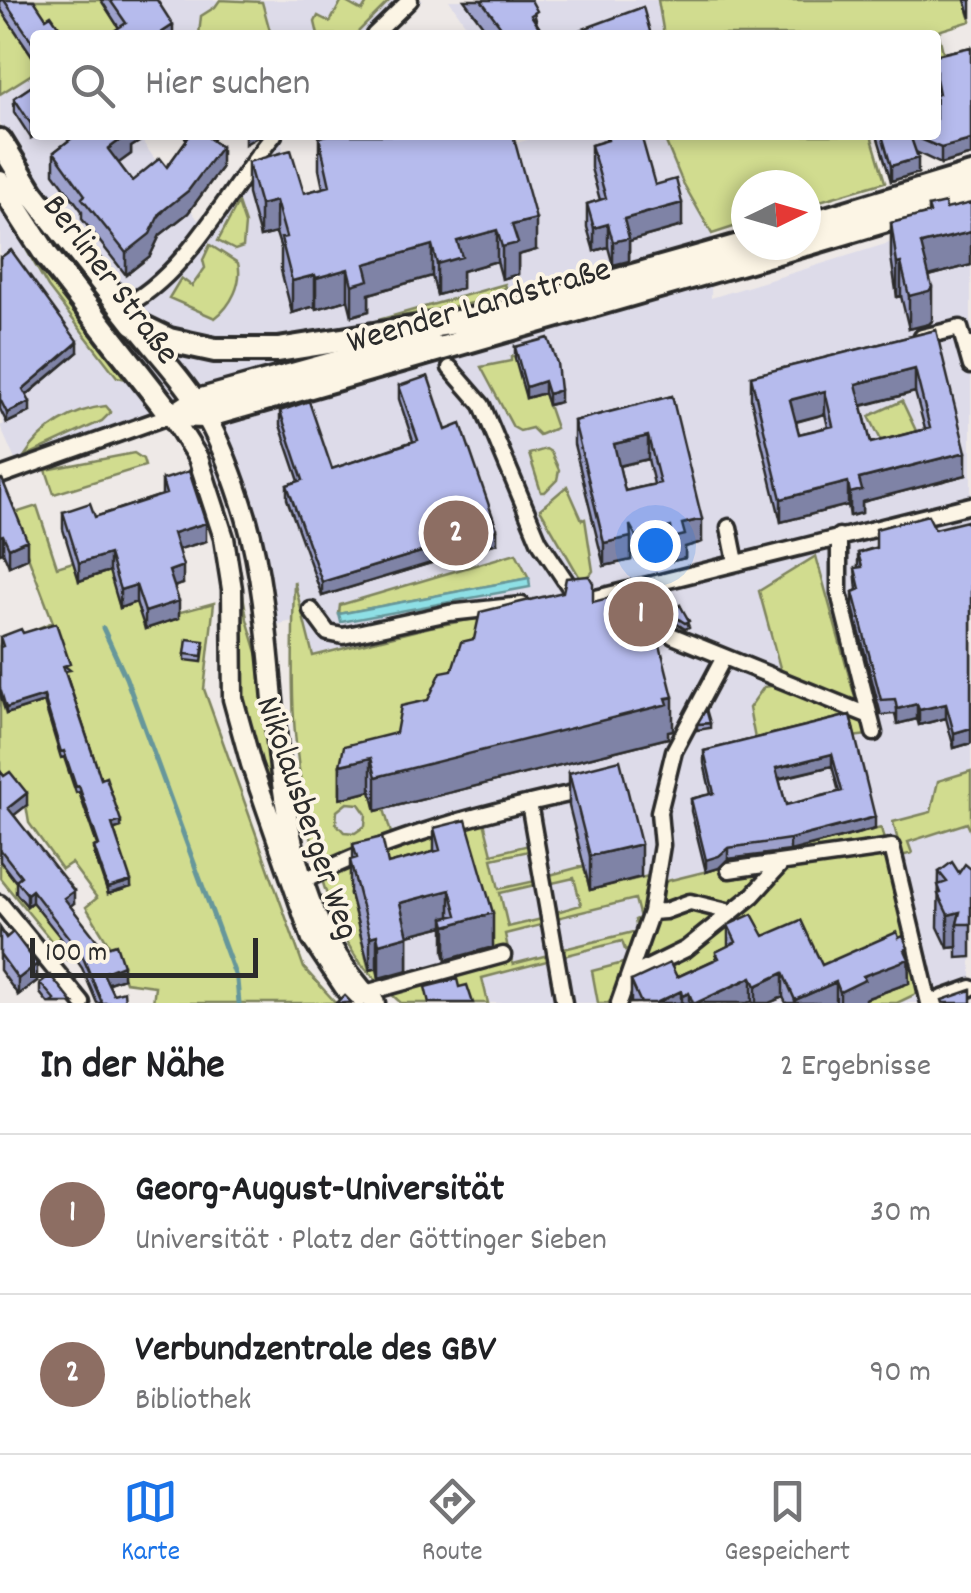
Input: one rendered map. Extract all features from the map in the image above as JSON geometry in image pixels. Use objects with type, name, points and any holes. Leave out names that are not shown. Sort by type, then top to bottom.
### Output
[{"type":"main road","name":"Berliner Straße","points":[[0,141],[32,193],[128,316],[169,340],[207,349],[278,350]]},
{"type":"main road","points":[[821,220],[971,175]]},
{"type":"main road","name":"Berliner Straße","points":[[0,183],[47,256],[171,415]]},
{"type":"main road","name":"Weender Landstraße","points":[[821,239],[971,194]]},
{"type":"main road","name":"Weender Landstraße","points":[[278,350],[488,317],[731,248]]},
{"type":"main road","name":"Weender Landstraße","points":[[171,415],[745,260]]},
{"type":"street","points":[[379,30],[410,0]]},
{"type":"street","points":[[128,316],[202,233],[270,140]]},
{"type":"street","name":"Berliner Straße","points":[[128,316],[200,408]]},
{"type":"street","name":"Weender Landstraße","points":[[200,408],[488,317]]},
{"type":"street","points":[[907,341],[960,328],[971,366]]},
{"type":"street","points":[[450,368],[488,415],[539,540],[571,600],[628,590],[971,504]]},
{"type":"street","name":"Nikolausberger Weg","points":[[200,408],[222,450],[248,528],[291,834],[303,882],[323,932],[365,1000]]},
{"type":"street","name":"Weender Landstraße","points":[[7,474],[171,415]]},
{"type":"street","name":"Nikolausberger Weg","points":[[171,415],[198,458],[224,538],[232,588],[232,687],[247,750],[312,939],[365,1000]]},
{"type":"street","points":[[729,527],[736,562]]},
{"type":"street","points":[[839,536],[839,593],[874,733]]},
{"type":"street","points":[[628,590],[632,605],[673,636],[870,716]]},
{"type":"street","points":[[311,610],[328,633],[343,636],[448,613],[534,604]]},
{"type":"street","points":[[619,1003],[651,912],[662,845],[659,812],[674,751],[723,659]]},
{"type":"street","points":[[303,882],[390,844],[469,817],[596,788]]},
{"type":"street","points":[[529,803],[564,1003]]},
{"type":"street","points":[[729,870],[892,847],[929,1003],[971,988]]},
{"type":"street","points":[[630,977],[686,949],[753,895],[780,865]]},
{"type":"street","points":[[651,912],[690,902],[731,912]]},
{"type":"street","points":[[0,903],[82,1003]]},
{"type":"street","points":[[365,1000],[503,955]]},
{"type":"shaded area","points":[[0,0],[423,0],[384,30],[30,30],[30,140],[143,140],[198,220],[281,142],[303,224],[527,140],[665,140],[682,181],[712,234],[711,298],[971,222],[971,1003],[401,1003],[368,971],[336,916],[314,851],[293,698],[293,621],[275,625],[192,411],[19,469],[0,426],[4,424],[0,415]]},
{"type":"shaded area","points":[[449,0],[658,0],[663,30],[470,30]]},
{"type":"green space","points":[[24,0],[101,0],[121,30],[51,30]]},
{"type":"green space","points":[[220,0],[262,2],[270,30],[200,30],[201,16]]},
{"type":"green space","points":[[342,0],[362,11],[368,1],[390,0],[360,30],[317,30],[318,16],[330,22]]},
{"type":"green space","points":[[658,0],[965,0],[971,21],[941,30],[663,30]]},
{"type":"green space","points":[[0,8],[30,53],[30,75],[0,94]]},
{"type":"green space","points":[[665,140],[872,140],[885,182],[821,201],[821,170],[731,170],[731,228],[712,234],[682,181]]},
{"type":"green space","points":[[238,203],[245,224],[243,247],[235,250],[218,241]]},
{"type":"green space","points":[[210,245],[238,263],[239,271],[234,294],[215,318],[169,298],[181,278],[192,286],[205,268],[203,260]]},
{"type":"green space","points":[[26,249],[126,379],[117,377],[48,287]]},
{"type":"green space","points":[[505,284],[489,300],[375,321]]},
{"type":"green space","points":[[547,346],[527,398],[544,393],[556,428],[539,435],[532,428],[520,431],[513,427],[481,367],[511,361],[511,357]]},
{"type":"green space","points":[[902,401],[917,433],[885,448],[869,416]]},
{"type":"green space","points":[[106,406],[111,412],[102,421],[24,457],[59,422],[82,411]]},
{"type":"green space","points":[[546,449],[559,470],[557,480],[541,492],[529,454]]},
{"type":"green space","points":[[134,453],[145,466],[54,494],[46,470]]},
{"type":"green space","points":[[210,464],[231,523],[247,619],[267,686],[283,835],[244,706],[205,466]]},
{"type":"green space","points":[[567,486],[582,520],[585,519],[593,571],[580,578],[540,509]]},
{"type":"green space","points":[[37,506],[57,567],[73,562],[80,581],[128,565],[114,587],[120,607],[136,602],[177,613],[214,603],[204,689],[304,968],[336,1003],[153,1003],[155,986],[125,982],[116,956],[86,907],[97,898],[71,863],[62,869],[29,823],[26,805],[0,772],[0,644],[53,622],[12,514]]},
{"type":"green space","points":[[516,553],[529,578],[339,614],[340,605]]},
{"type":"green space","points":[[816,556],[857,705],[782,675],[759,591]]},
{"type":"green space","points":[[294,581],[313,656],[491,616],[373,798],[376,810],[384,809],[391,833],[467,812],[484,822],[492,854],[529,845],[529,851],[492,859],[499,889],[535,881],[535,885],[500,893],[508,927],[542,919],[541,925],[505,934],[508,949],[495,952],[486,920],[350,894],[369,970],[377,969],[380,982],[359,961],[326,892],[305,807],[295,727]],"holes":[[[347,803],[359,804],[366,814],[365,826],[355,833],[344,832],[336,823],[337,811]]]},
{"type":"green space","points":[[778,685],[861,718],[868,735],[757,749],[749,708],[764,687]]},
{"type":"green space","points":[[971,771],[971,832],[967,823],[908,842],[912,853],[902,856],[893,822],[931,812],[938,781]]},
{"type":"green space","points":[[881,828],[922,991],[897,1003],[865,1003],[736,966],[635,1003],[598,1003],[592,971],[627,962],[631,948],[625,950],[622,941],[560,957],[560,950],[637,931],[635,920],[640,918],[635,899],[553,919],[553,913],[581,905],[574,878],[548,884],[546,876],[584,866],[590,890],[653,875],[659,883]]},
{"type":"green space","points":[[0,861],[21,888],[27,906],[32,902],[75,959],[67,960],[0,878]]},
{"type":"green space","points":[[548,955],[547,961],[482,978],[488,1003],[401,1003],[389,992],[511,958],[513,964]]},
{"type":"water","points":[[529,578],[530,587],[341,622],[339,614]]},
{"type":"building","points":[[4,0],[34,0],[46,18],[51,15],[62,30],[30,30],[30,39]]},
{"type":"building","points":[[110,0],[157,0],[173,25],[166,30],[116,30],[126,23]]},
{"type":"building","points":[[481,0],[531,0],[537,11],[531,15],[541,30],[503,30]]},
{"type":"building","points":[[643,7],[650,30],[581,30]]},
{"type":"building","points":[[971,47],[971,140],[941,148],[923,140],[941,140],[941,54]]},
{"type":"building","points":[[30,87],[30,122],[14,98]]},
{"type":"building","points":[[70,140],[120,140],[108,149],[132,181],[160,158],[167,167],[186,140],[212,140],[221,147],[188,191],[160,213],[150,234],[126,253],[82,198],[85,195],[54,152]]},
{"type":"building","points":[[320,140],[514,140],[536,219],[512,225],[518,243],[502,247],[497,230],[457,241],[462,257],[437,264],[432,245],[365,264],[369,280],[352,285],[348,269],[292,281],[276,201],[260,205],[248,162],[291,150],[304,193],[330,186]]},
{"type":"building","points":[[608,140],[642,140],[655,185],[676,179],[682,203],[624,219],[629,238],[613,242],[608,224],[594,228],[587,204],[606,198],[591,145]]},
{"type":"building","points":[[883,140],[912,140],[918,158],[891,166]]},
{"type":"building","points":[[945,203],[946,209],[971,203],[971,232],[921,244],[932,287],[909,296],[901,263],[897,264],[891,223],[930,213],[928,207]]},
{"type":"building","points":[[11,250],[78,342],[23,389],[30,402],[7,413],[0,399],[0,258]]},
{"type":"building","points":[[936,330],[966,452],[859,479],[862,490],[850,493],[848,482],[781,499],[751,376]],"holes":[[[915,369],[930,428],[871,443],[856,384]],[[825,391],[833,426],[799,434],[790,400]]]},
{"type":"building","points":[[548,338],[557,363],[560,390],[548,394],[544,381],[526,387],[515,347]]},
{"type":"building","points":[[428,376],[446,430],[461,424],[497,529],[322,582],[287,485],[303,480],[280,411],[309,401],[332,469],[418,440],[399,386]]},
{"type":"building","points":[[672,396],[702,519],[682,524],[685,535],[673,538],[671,527],[636,536],[630,525],[631,537],[604,543],[574,421]],"holes":[[[648,436],[660,483],[625,491],[614,444]]]},
{"type":"building","points":[[189,471],[206,523],[173,533],[183,566],[169,571],[179,601],[145,612],[136,585],[120,590],[109,554],[79,563],[63,512],[90,503],[95,517],[166,494],[162,480]]},
{"type":"building","points":[[0,479],[27,540],[9,548],[0,536]]},
{"type":"building","points":[[928,515],[935,529],[967,521],[971,532],[971,728],[954,733],[946,704],[919,710],[917,704],[897,709],[895,699],[881,700],[853,592],[860,589],[855,568],[862,567],[858,553],[876,548],[876,529]]},
{"type":"building","points":[[589,576],[593,602],[640,590],[641,597],[648,597],[673,697],[666,698],[668,704],[376,777],[371,758],[340,765],[344,746],[396,733],[401,706],[428,700],[441,672],[452,670],[461,642],[474,639],[480,612],[563,592],[566,578]]},
{"type":"building","points":[[680,605],[689,621],[685,623],[668,612]]},
{"type":"building","points":[[56,623],[70,664],[63,666],[101,779],[106,777],[121,821],[112,824],[131,881],[108,888],[94,847],[99,845],[79,786],[76,787],[64,751],[61,752],[44,696],[6,708],[0,688],[0,637]]},
{"type":"building","points":[[187,639],[204,641],[202,656],[185,654]]},
{"type":"building","points":[[706,709],[710,723],[697,724]]},
{"type":"building","points":[[850,715],[875,817],[790,839],[728,848],[706,860],[691,799],[714,793],[704,751]],"holes":[[[832,754],[842,791],[786,805],[776,768]]]},
{"type":"building","points":[[620,760],[641,844],[590,856],[569,773]]},
{"type":"building","points":[[0,771],[4,776],[10,772],[27,793],[8,808],[74,891],[64,898],[103,948],[116,944],[123,965],[103,973],[113,994],[124,991],[125,1003],[102,1003],[82,955],[32,890],[27,894],[16,880],[21,876],[0,849]]},
{"type":"building","points":[[466,820],[493,913],[446,926],[444,918],[457,915],[450,890],[400,903],[408,936],[379,944],[377,935],[370,937],[350,860],[357,858],[353,844],[382,837],[388,864],[440,850],[434,828]]},
{"type":"building","points":[[952,862],[959,873],[965,864],[971,869],[971,924],[957,924],[960,912],[948,915],[938,894],[938,885],[947,882],[939,872]]},
{"type":"building","points":[[752,914],[764,936],[801,920],[822,965],[897,932],[899,938],[903,936],[909,959],[863,976],[865,980],[840,992],[836,982],[795,1000],[783,973],[756,986],[752,977],[696,1003],[689,993],[682,996],[681,991],[656,1003],[641,1003],[631,981],[670,963],[677,977],[719,958],[716,952],[736,942],[728,925]]},
{"type":"building","points":[[0,928],[6,938],[13,932],[37,964],[18,979],[0,954]]},
{"type":"building","points":[[50,975],[73,1003],[51,1003],[55,1000],[40,983]]},
{"type":"building","points":[[457,979],[459,987],[467,985],[473,1003],[429,1003],[425,987]]},
{"type":"building","points":[[971,990],[971,1003],[943,1003],[942,1000]]},
{"type":"building","points":[[344,995],[352,1003],[336,1003]]},
{"type":"waterway","points":[[103,628],[126,678],[237,980],[239,1003]]},
{"type":"place","name":"Verbundzentrale des GBV","points":[[456,533]]},
{"type":"place","name":"Georg-August-Universität","points":[[641,614]]}]
